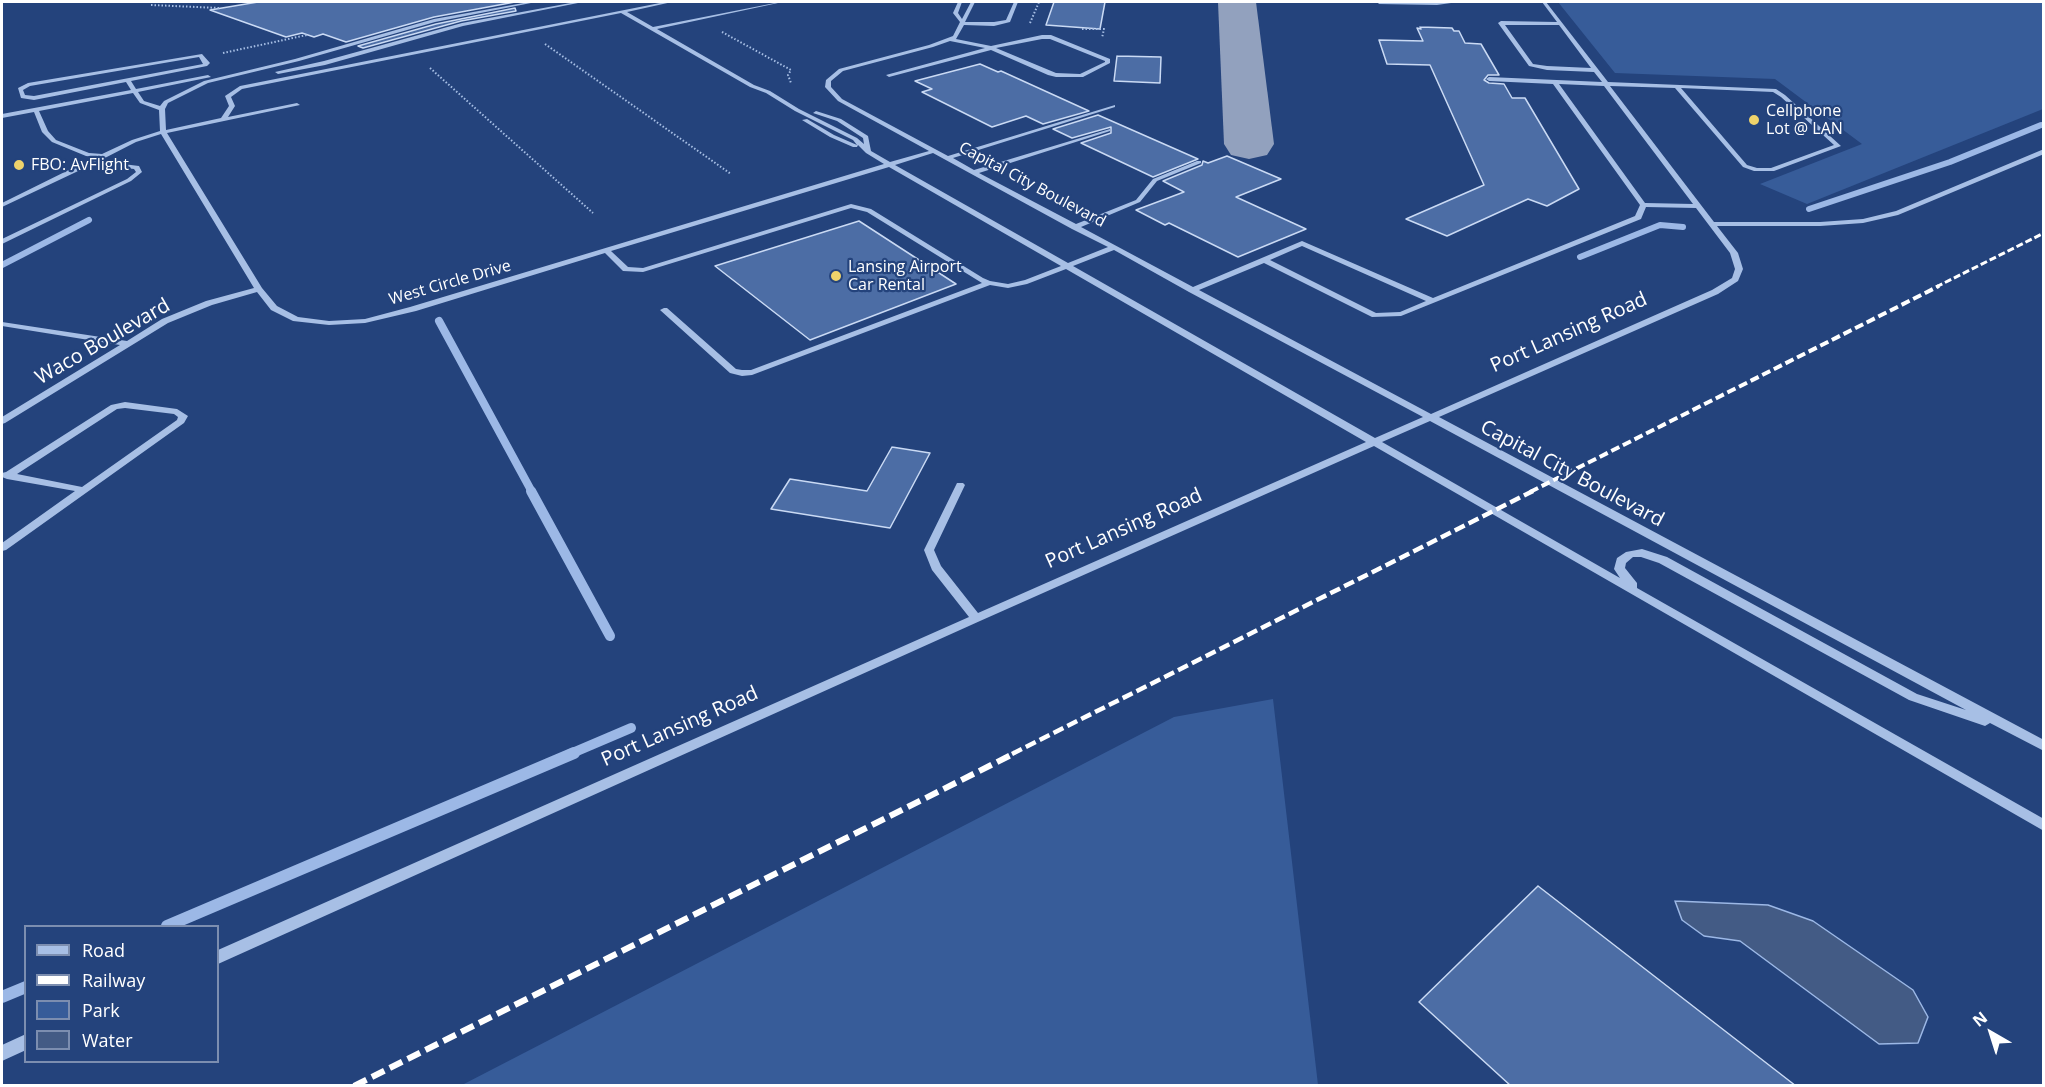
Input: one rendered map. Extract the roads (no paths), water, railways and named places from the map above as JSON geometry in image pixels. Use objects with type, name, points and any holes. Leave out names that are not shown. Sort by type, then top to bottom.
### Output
[{"type":"street","points":[[127,80],[141,102],[162,109],[166,102],[189,89],[230,76],[297,60],[434,21],[534,2]]},
{"type":"street","points":[[189,89],[325,63],[462,25],[581,2]]},
{"type":"street","points":[[224,119],[231,110],[232,106],[227,99],[232,92],[273,81],[670,2]]},
{"type":"street","points":[[651,28],[778,2]]},
{"type":"street","points":[[960,2],[955,13],[963,23],[994,24],[1008,21],[1016,2]]},
{"type":"street","points":[[934,151],[840,100],[832,94],[828,81],[841,70],[851,66],[931,46],[955,37],[973,2]]},
{"type":"street","points":[[1380,3],[1456,2]]},
{"type":"street","name":"Port Lansing Road","points":[[219,957],[976,618],[1715,292],[1735,279],[1739,268],[1734,253],[1544,2]]},
{"type":"street","points":[[621,11],[797,110],[831,117],[858,131],[866,137],[868,152]]},
{"type":"street","points":[[1562,24],[1501,23],[1531,65],[1597,70]]},
{"type":"street","points":[[889,75],[991,48],[1051,37],[1108,60],[1107,63],[1081,76],[1072,77],[1050,74],[991,48],[950,39]]},
{"type":"street","points":[[191,54],[200,54],[207,63],[127,80],[34,98],[23,97],[20,89],[28,85],[191,54]]},
{"type":"street","points":[[2,116],[189,80],[230,76]]},
{"type":"street","points":[[1489,79],[1774,90],[1838,146],[1772,170],[1756,170],[1745,166],[1677,87]]},
{"type":"street","points":[[1555,82],[1642,205]]},
{"type":"street","points":[[2,205],[135,141],[164,132],[297,105]]},
{"type":"street","points":[[947,158],[1113,106]]},
{"type":"street","name":"West Circle Drive","points":[[162,109],[164,132],[259,289],[274,308],[296,319],[329,323],[364,321],[413,309],[934,151]]},
{"type":"street","points":[[36,110],[45,132],[54,141],[88,155],[106,156]]},
{"type":"street","name":"Capital City Boulevard","points":[[797,110],[804,119],[832,136],[890,164],[2043,826]]},
{"type":"street","points":[[974,172],[1108,130]]},
{"type":"street","name":"Capital City Boulevard","points":[[934,151],[2043,746]]},
{"type":"street","points":[[1711,224],[1820,224],[1872,219],[1898,213],[2043,151]]},
{"type":"street","points":[[2,242],[129,180],[139,172],[137,167],[94,162]]},
{"type":"street","points":[[1075,227],[1138,201],[1155,180],[1198,162]]},
{"type":"street","points":[[1642,205],[1698,206]]},
{"type":"street","points":[[1263,260],[1375,315],[1401,314],[1638,217],[1642,205]]},
{"type":"street","points":[[607,251],[626,269],[643,270],[842,208],[863,207],[980,280],[989,283],[1008,286],[1027,282],[1065,265]]},
{"type":"street","points":[[1192,290],[1302,243],[1433,301]]},
{"type":"street","name":"Capital City Boulevard","points":[[1065,265],[1113,248]]},
{"type":"street","points":[[664,310],[733,371],[742,373],[752,372],[989,283]]},
{"type":"street","name":"Waco Boulevard","points":[[2,421],[125,343],[165,321],[209,303],[259,289]]},
{"type":"street","points":[[2,324],[125,343]]},
{"type":"street","points":[[2,548],[181,421],[183,416],[177,412],[125,405],[114,407],[4,475]]},
{"type":"street","points":[[4,475],[84,490]]},
{"type":"street","points":[[960,484],[929,550],[936,567],[976,618]]},
{"type":"street","name":"Capital City Boulevard","points":[[1643,597],[1619,570],[1621,561],[1630,554],[1642,553],[1663,560],[1913,697],[2014,730]]},
{"type":"street","points":[[2,1053],[24,1043]]},
{"type":"water","points":[[1675,901],[1768,905],[1813,921],[1913,990],[1928,1017],[1918,1043],[1879,1044],[1740,941],[1704,936],[1682,920]]},
{"type":"waterway","points":[[2037,127],[2044,124]]},
{"type":"waterway","points":[[1809,209],[1950,162],[2041,125]]},
{"type":"waterway","points":[[2,265],[89,220]]},
{"type":"waterway","points":[[1580,257],[1660,225],[1683,227]]},
{"type":"waterway","points":[[439,321],[532,492]]},
{"type":"waterway","points":[[531,491],[610,636]]},
{"type":"waterway","points":[[570,754],[631,728]]},
{"type":"waterway","points":[[169,925],[574,753]]},
{"type":"waterway","points":[[2,997],[24,988]]},
{"type":"railway","points":[[1936,287],[2044,233]]},
{"type":"railway","points":[[1530,492],[1939,286]]},
{"type":"railway","points":[[1012,754],[1533,491]]},
{"type":"railway","points":[[354,1086],[1015,753]]},
{"type":"place","name":"Cellphone Lot @ LAN","points":[[1754,120]]},
{"type":"place","name":"FBO: AvFlight","points":[[19,165]]},
{"type":"place","name":"Lansing Airport Car Rental","points":[[836,276]]}]
